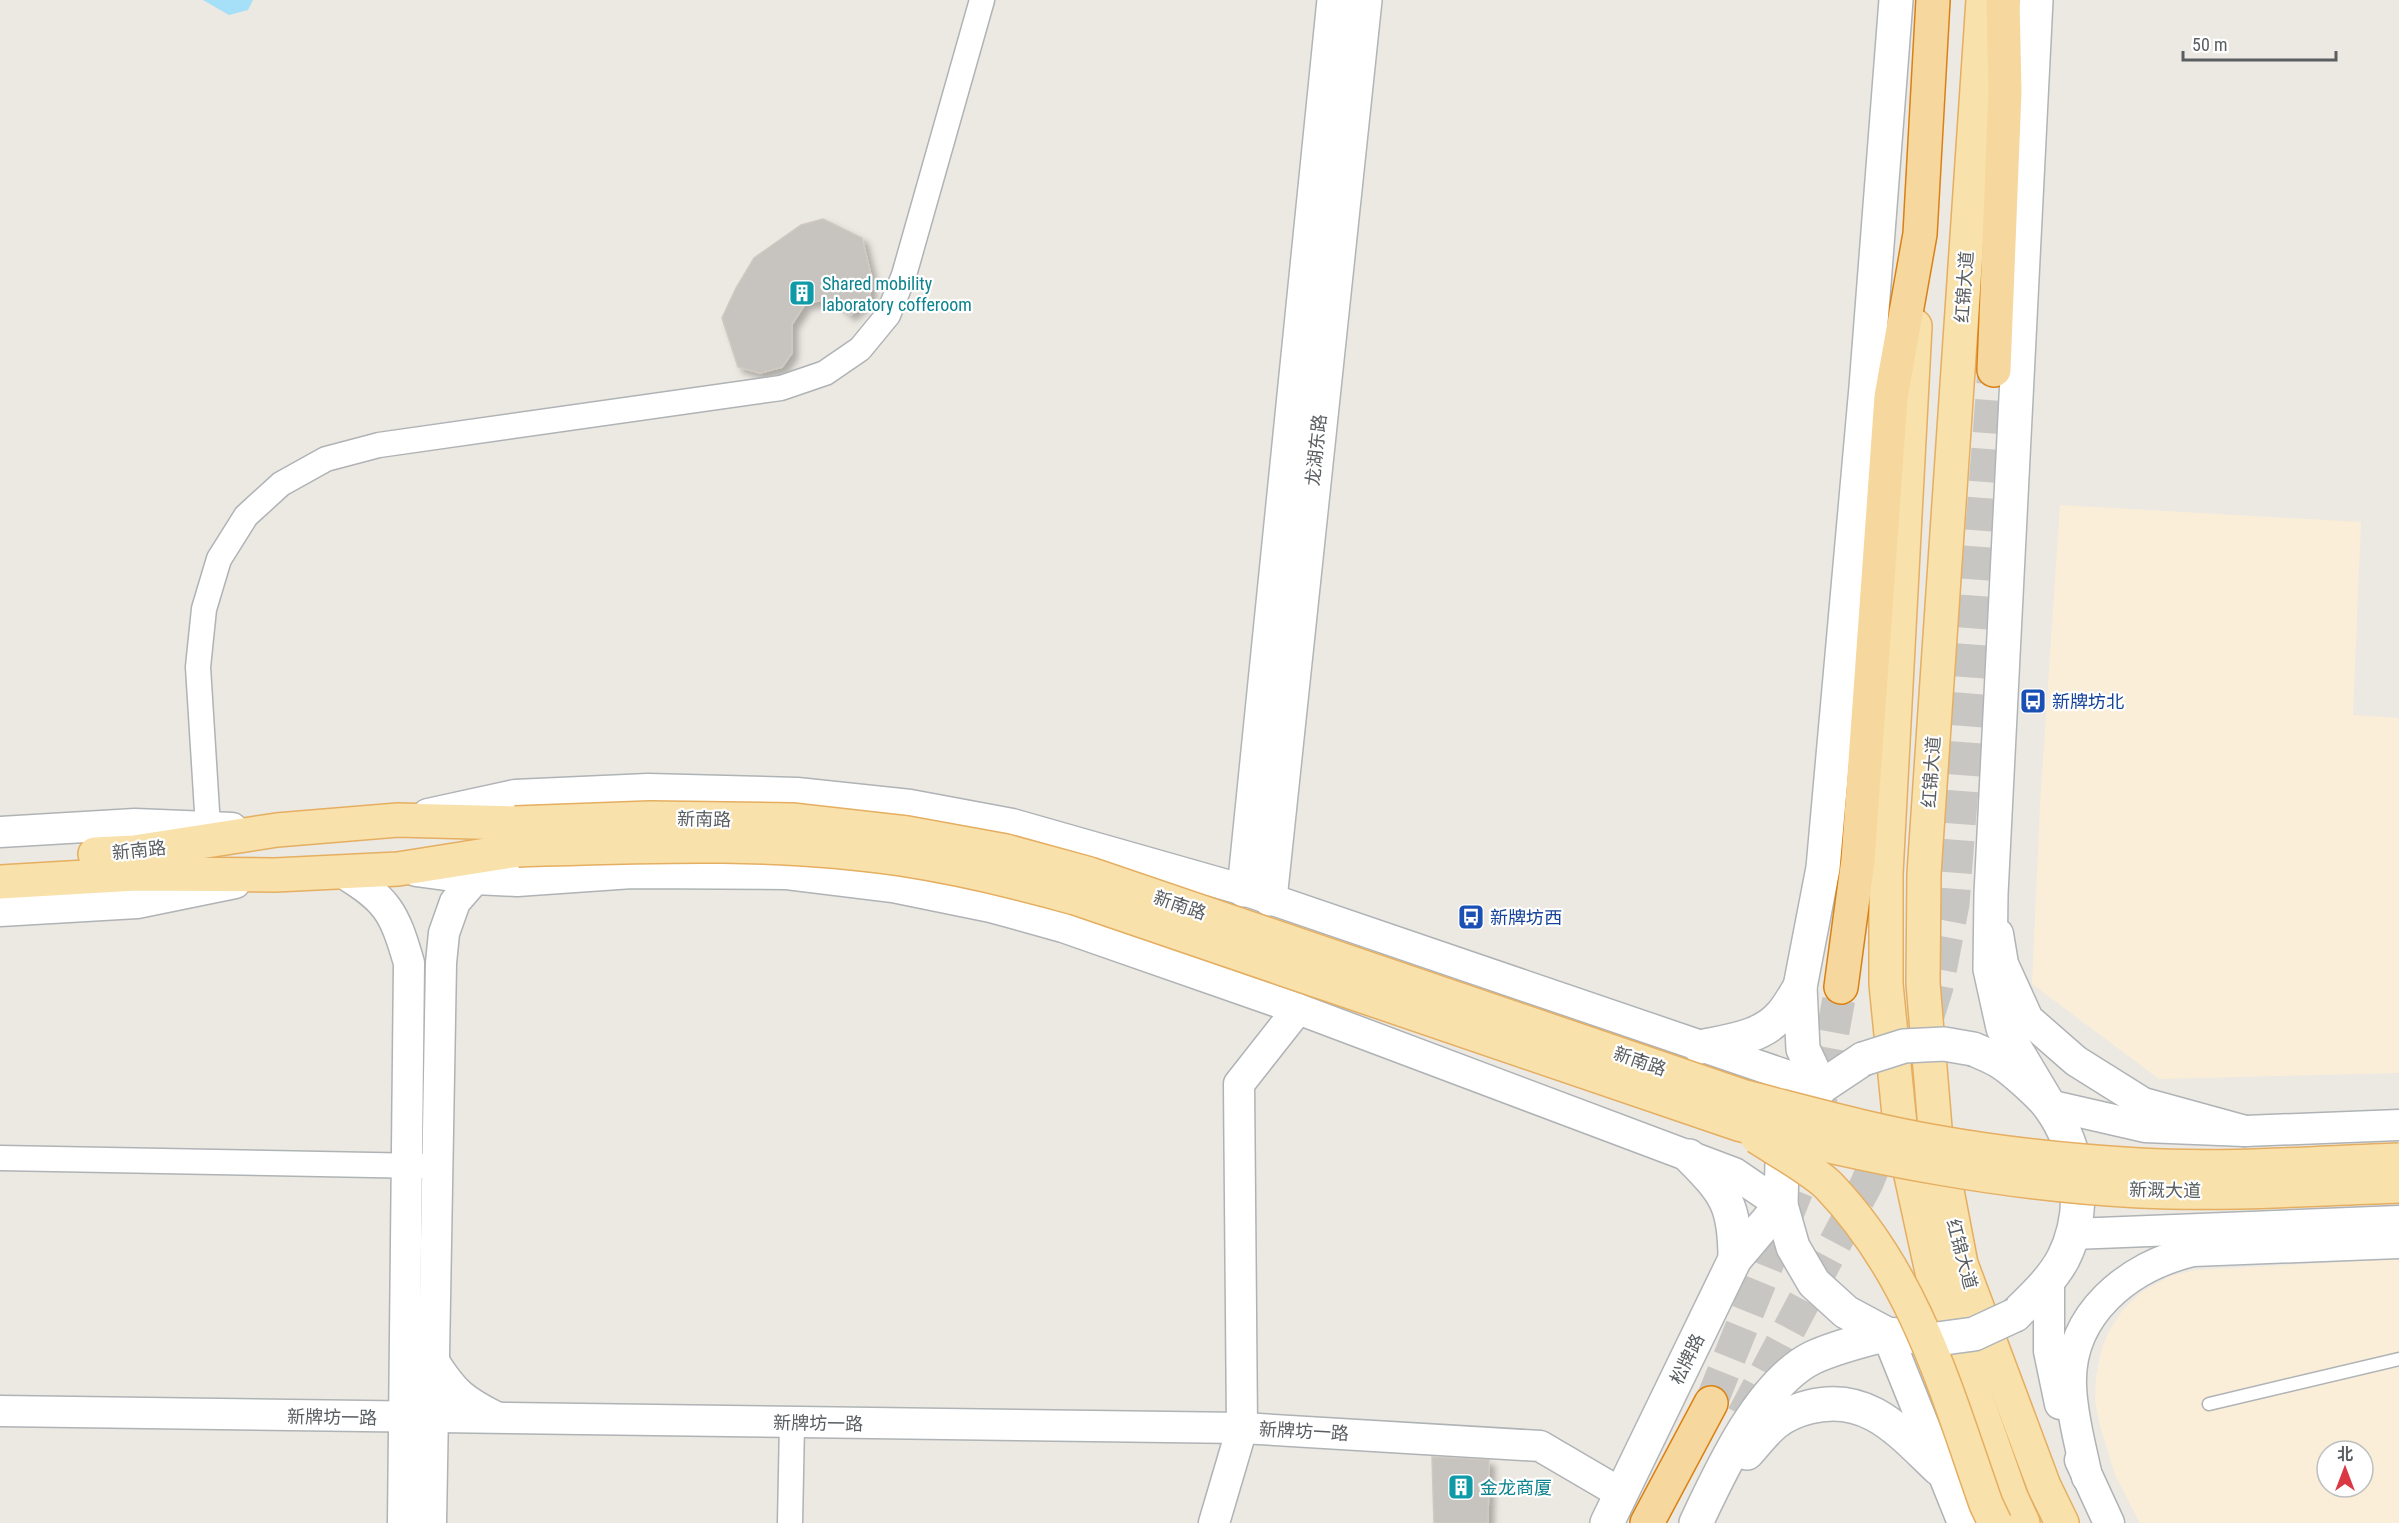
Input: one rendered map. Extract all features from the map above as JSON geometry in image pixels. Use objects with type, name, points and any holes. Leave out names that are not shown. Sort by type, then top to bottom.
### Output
[{"type":"highway","name":"红锦大道","points":[[1841,987],[1858,860],[1891,397],[1920,234],[1933,0]]},
{"type":"highway","name":"红锦大道","points":[[1994,370],[2005,90],[2003,0]]},
{"type":"highway","points":[[1647,1523],[1711,1403]]},
{"type":"main road","name":"龙湖东路","points":[[1257,895],[1334,0]]},
{"type":"main road","name":"龙湖东路","points":[[1257,895],[1365,0]]},
{"type":"main road","points":[[1821,1087],[1803,1049],[1800,987],[1823,868],[1866,387],[1896,0]]},
{"type":"main road","name":"红锦大道","points":[[1983,0],[1924,874],[1923,983],[1935,1128],[1961,1264],[2044,1486],[2062,1523]]},
{"type":"main road","points":[[2036,0],[1991,894],[1990,969],[2003,1028],[2049,1105],[2070,1145],[2078,1189],[2073,1234],[2063,1258],[2049,1281],[2015,1315],[1974,1334],[1937,1340],[1887,1334],[1845,1312],[1814,1283],[1793,1247],[1781,1205],[1782,1163],[1792,1129],[1821,1087],[1863,1059],[1904,1046],[1944,1044],[1973,1049],[2002,1063],[2049,1105]]},
{"type":"main road","name":"红锦大道","points":[[1920,234],[1886,874],[1886,984],[1900,1125],[1932,1272],[2011,1497],[2023,1523]]},
{"type":"main road","name":"新南路","points":[[0,859],[135,863],[275,875],[398,869],[516,836],[650,818],[792,820],[907,833],[1006,851],[1090,874],[1745,1096],[1845,1123],[1933,1155]]},
{"type":"main road","name":"新南路","points":[[0,882],[135,863],[277,830],[398,820],[516,836],[646,846],[791,849],[900,859],[997,877],[1075,898],[1738,1124],[1839,1150],[1933,1155]]},
{"type":"main road","points":[[1700,1047],[1762,1031],[1781,1016],[1800,987]]},
{"type":"main road","points":[[1738,1124],[1827,1185],[1869,1235],[1903,1287],[1935,1357],[1986,1504],[1995,1523]]},
{"type":"main road","name":"新溉大道","points":[[1933,1155],[2040,1157],[2142,1165],[2262,1165],[2399,1160]]},
{"type":"main road","name":"新溉大道","points":[[1933,1155],[2041,1183],[2142,1191],[2260,1191],[2399,1186]]},
{"type":"main road","points":[[1689,1156],[1717,1184],[1729,1205],[1735,1229],[1735,1259]]},
{"type":"main road","name":"松牌路","points":[[1607,1523],[1735,1259],[1781,1205]]},
{"type":"main road","points":[[1696,1523],[1712,1489],[1758,1408],[1784,1378],[1811,1359],[1887,1334]]},
{"type":"main road","points":[[1712,1489],[1776,1422],[1797,1410],[1822,1404],[1847,1404],[1873,1412],[1889,1422],[1939,1468]]},
{"type":"street","points":[[208,827],[198,667],[204,609],[219,559],[246,516],[281,484],[326,459],[379,445],[781,388],[825,373],[860,349],[888,315],[904,275],[982,0]]},
{"type":"street","name":"新南路","points":[[398,820],[515,795],[648,789],[797,793],[910,805],[1012,824],[1257,895],[1821,1087]]},
{"type":"street","name":"新南路","points":[[0,832],[135,824],[277,830]]},
{"type":"street","name":"新南路","points":[[398,869],[475,879],[517,881],[632,873],[787,874],[892,887],[991,907],[1063,927],[1298,1009],[1689,1156],[1734,1173],[1781,1205]]},
{"type":"street","points":[[340,871],[366,886],[387,907],[400,933],[409,963],[402,1523]]},
{"type":"street","name":"新南路","points":[[0,911],[137,903],[275,875]]},
{"type":"street","points":[[431,1523],[441,963],[444,933],[455,902],[475,879]]},
{"type":"street","points":[[1991,894],[2003,964],[2028,1019],[2076,1061],[2143,1103],[2245,1131]]},
{"type":"street","points":[[1214,1523],[1242,1428],[1239,1084],[1298,1009]]},
{"type":"street","points":[[2049,1105],[2145,1127],[2245,1131],[2399,1125]]},
{"type":"street","points":[[0,1158],[438,1166]]},
{"type":"street","points":[[2073,1234],[2399,1221]]},
{"type":"street","points":[[2155,1231],[2257,1248]]},
{"type":"street","points":[[2087,1477],[2074,1413],[2071,1384],[2073,1358],[2088,1317],[2104,1298],[2124,1282],[2146,1267],[2169,1256],[2193,1251],[2399,1243]]},
{"type":"street","points":[[2049,1281],[2049,1351],[2061,1409],[2087,1477],[2109,1523]]},
{"type":"street","points":[[1887,1334],[1963,1523]]},
{"type":"street","points":[[341,1417],[371,1402],[389,1386],[404,1361]]},
{"type":"street","points":[[435,1364],[450,1386],[469,1403],[499,1418]]},
{"type":"street","name":"新牌坊一路","points":[[0,1411],[1242,1428],[1540,1446],[1622,1494]]},
{"type":"street","points":[[790,1523],[792,1423]]},
{"type":"lane","points":[[2209,1404],[2399,1359]]},
{"type":"shaded area","points":[[2060,505],[2361,522],[2353,715],[2399,718],[2399,1073],[2159,1079],[2032,984],[2040,805]]},
{"type":"shaded area","points":[[2399,1259],[2399,1523],[2140,1523],[2115,1475],[2099,1422],[2095,1400],[2096,1377],[2101,1351],[2109,1331],[2122,1311],[2143,1291],[2171,1276],[2196,1270]]},
{"type":"water","points":[[203,0],[253,0],[248,10],[229,15]]},
{"type":"building","name":"Shared mobility laboratory cofferoom","points":[[823,219],[862,238],[871,275],[870,299],[850,315],[831,298],[805,304],[792,324],[792,353],[782,367],[760,373],[738,367],[722,318],[736,288],[754,258],[801,225]]},
{"type":"building","name":"金龙商厦","points":[[1432,1457],[1489,1460],[1488,1523],[1434,1523]]},
{"type":"tunnel","points":[[1743,1416],[1867,1183],[1905,1089],[1937,987],[1953,904],[1994,370]]},
{"type":"tunnel","points":[[1711,1403],[1810,1158],[1841,987]]},
{"type":"place","name":"Shared mobility laboratory cofferoom","points":[[802,293]]},
{"type":"place","name":"新牌坊北","points":[[2033,701]]},
{"type":"place","name":"新牌坊西","points":[[1471,917]]},
{"type":"place","name":"金龙商厦","points":[[1461,1487]]}]
